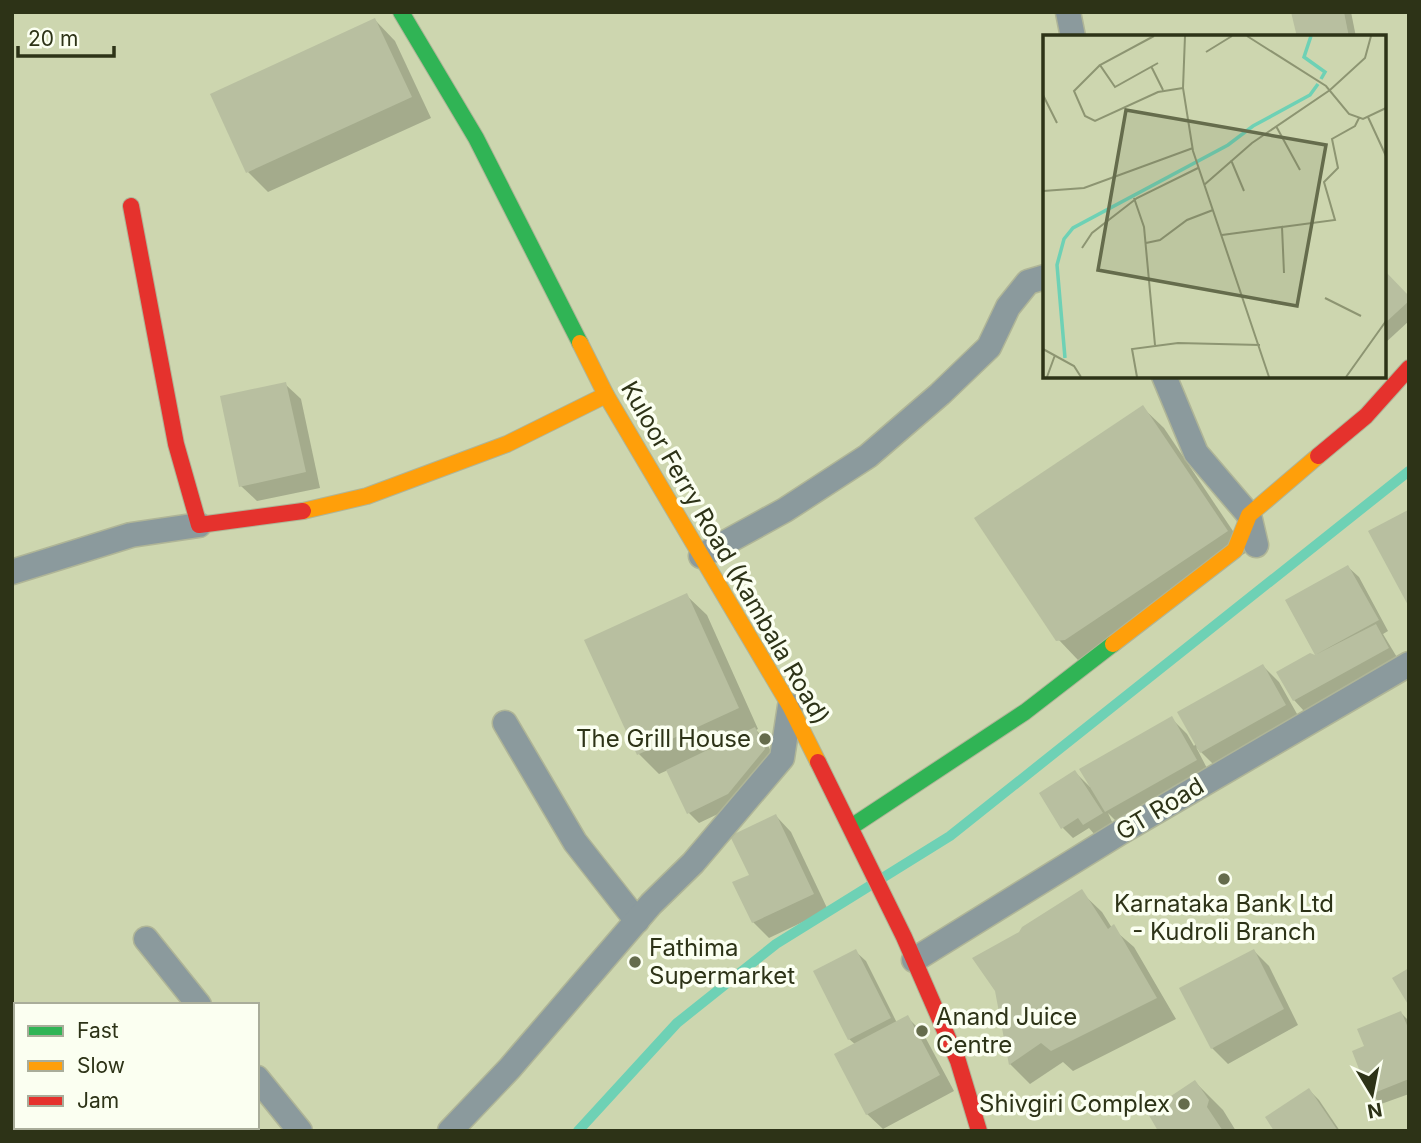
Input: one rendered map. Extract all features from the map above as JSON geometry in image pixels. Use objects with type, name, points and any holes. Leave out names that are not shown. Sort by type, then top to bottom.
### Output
[{"type":"street","name":"Kuloor Ferry Road (Kambala Road)","points":[[401,12],[476,138],[606,395],[790,706],[905,937],[958,1061],[979,1131]]},
{"type":"street","points":[[1068,12],[1073,35]]},
{"type":"street","points":[[131,206],[176,444],[199,525]]},
{"type":"street","points":[[701,556],[785,510],[868,456],[940,394],[989,347],[1008,307],[1028,282],[1043,278]]},
{"type":"street","points":[[851,827],[1026,712],[1235,550],[1249,515],[1366,416],[1409,368]]},
{"type":"street","points":[[1165,378],[1196,453],[1249,515],[1256,545]]},
{"type":"street","points":[[12,572],[131,535],[301,512],[367,496],[507,444],[606,395]]},
{"type":"street","name":"GT Road","points":[[915,960],[1121,832],[1409,664]]},
{"type":"street","points":[[450,1131],[510,1068],[651,904],[694,863],[782,758],[790,706]]},
{"type":"street","points":[[505,723],[575,842],[637,921]]},
{"type":"street","points":[[146,939],[197,1003]]},
{"type":"street","points":[[259,1080],[300,1131]]},
{"type":"building","points":[[1291,12],[1344,12],[1349,35],[1297,35]]},
{"type":"building","points":[[375,18],[412,97],[246,173],[210,94]]},
{"type":"building","points":[[1386,272],[1409,296],[1409,301],[1386,322]]},
{"type":"building","points":[[286,382],[306,472],[239,487],[220,396]]},
{"type":"building","points":[[1143,405],[1228,531],[1065,640],[1056,641],[974,518]]},
{"type":"building","points":[[1408,510],[1409,512],[1409,607],[1368,531]]},
{"type":"building","points":[[1348,565],[1379,620],[1315,655],[1285,600]]},
{"type":"building","points":[[687,593],[739,708],[637,755],[584,640]]},
{"type":"building","points":[[1376,624],[1389,648],[1293,701],[1276,672],[1310,653],[1315,655]]},
{"type":"building","points":[[1263,664],[1286,705],[1200,753],[1177,712]]},
{"type":"building","points":[[1172,716],[1197,760],[1105,812],[1079,769]]},
{"type":"building","points":[[755,727],[765,749],[728,794],[687,814],[666,770]]},
{"type":"building","points":[[1075,770],[1103,813],[1083,825],[1078,818],[1061,829],[1039,793]]},
{"type":"building","points":[[776,814],[814,894],[752,923],[732,882],[749,875],[730,836]]},
{"type":"building","points":[[1082,889],[1108,929],[1114,924],[1157,998],[1051,1051],[1041,1043],[1009,1065],[995,991],[972,958],[1019,932],[1022,927]]},
{"type":"building","points":[[856,949],[891,1018],[848,1040],[813,971]]},
{"type":"building","points":[[1254,949],[1284,1009],[1211,1049],[1179,988]]},
{"type":"building","points":[[1409,968],[1409,1006],[1392,978]]},
{"type":"building","points":[[1401,1011],[1409,1030],[1409,1079],[1369,1095],[1352,1051],[1364,1046],[1357,1029]]},
{"type":"building","points":[[908,1015],[940,1075],[866,1115],[834,1054]]},
{"type":"building","name":"Shivgiri Complex","points":[[1195,1080],[1209,1100],[1207,1107],[1223,1131],[1158,1131],[1147,1112]]},
{"type":"building","points":[[1309,1088],[1338,1131],[1274,1131],[1265,1117]]},
{"type":"waterway","points":[[578,1131],[677,1023],[776,944],[950,836],[1409,471]]},
{"type":"traffic: fast","points":[[401,12],[476,138],[580,343]]},
{"type":"traffic: fast","points":[[851,827],[1025,712],[1113,644]]},
{"type":"traffic: slow","points":[[580,343],[606,395],[790,706],[818,762]]},
{"type":"traffic: slow","points":[[303,511],[367,496],[507,444],[606,395]]},
{"type":"traffic: slow","points":[[1113,644],[1235,550],[1249,515],[1318,456]]},
{"type":"traffic: jam","points":[[131,206],[176,444],[199,525],[303,511]]},
{"type":"traffic: jam","points":[[1318,456],[1366,416],[1409,368]]},
{"type":"traffic: jam","points":[[818,762],[904,937],[958,1061],[979,1131]]},
{"type":"place","name":"The Grill House","points":[[765,739]]},
{"type":"place","name":"Karnataka Bank Ltd - Kudroli Branch","points":[[1224,879]]},
{"type":"place","name":"Fathima Supermarket","points":[[635,962]]},
{"type":"place","name":"Anand Juice Centre","points":[[922,1031]]},
{"type":"place","name":"Shivgiri Complex","points":[[1184,1104]]}]
